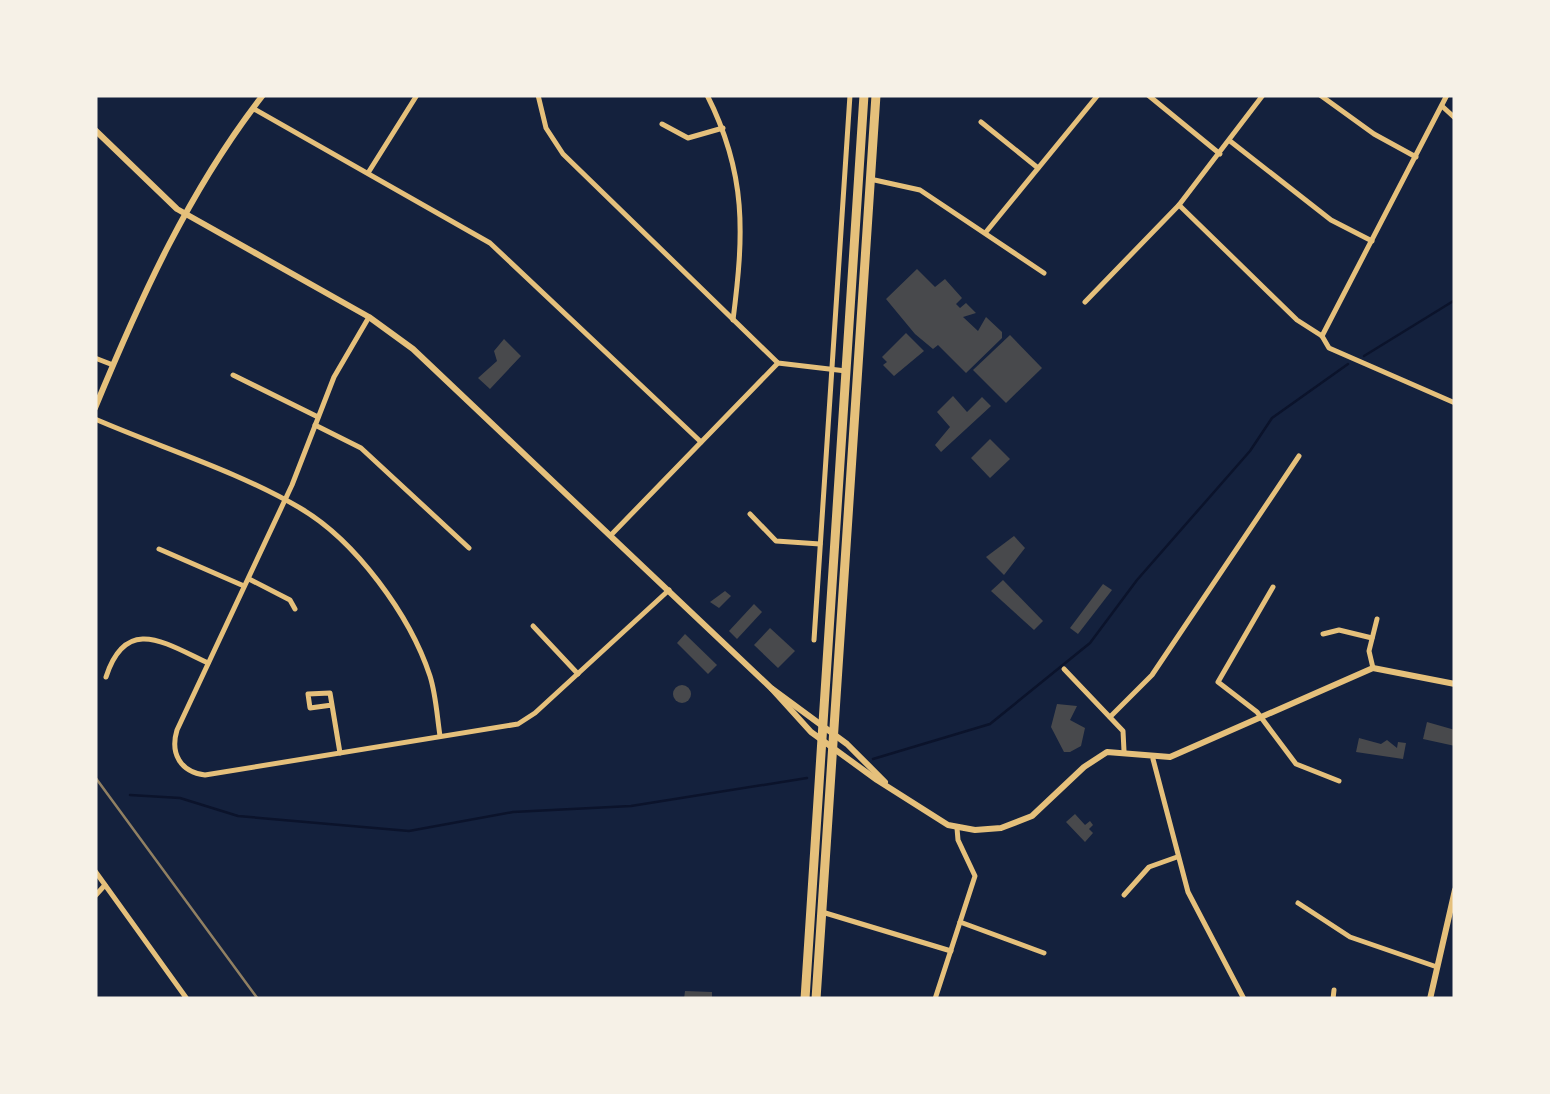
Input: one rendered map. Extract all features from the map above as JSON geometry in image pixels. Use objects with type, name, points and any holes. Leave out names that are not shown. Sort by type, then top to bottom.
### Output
[{"type":"highway","points":[[816,999],[826,744],[864,95]]},
{"type":"highway","points":[[805,999],[876,95]]},
{"type":"street","points":[[95,408],[142,294],[184,214],[212,166],[263,95]]},
{"type":"street","points":[[368,174],[416,95]]},
{"type":"street","points":[[538,95],[546,128],[562,154],[778,362],[846,370]]},
{"type":"street","points":[[707,95],[724,128],[740,193],[733,320]]},
{"type":"street","points":[[814,640],[850,95]]},
{"type":"street","points":[[986,233],[1098,95]]},
{"type":"street","points":[[1148,95],[1220,154]]},
{"type":"street","points":[[1085,302],[1178,204],[1230,142],[1262,95]]},
{"type":"street","points":[[1320,95],[1416,157]]},
{"type":"street","points":[[1322,336],[1447,95]]},
{"type":"street","points":[[1442,107],[1455,118]]},
{"type":"street","points":[[253,108],[490,243],[701,442]]},
{"type":"street","points":[[981,122],[1038,168]]},
{"type":"street","points":[[662,124],[688,138],[724,128]]},
{"type":"street","points":[[95,130],[184,214],[370,316],[429,362],[826,744],[957,828],[985,830],[1024,820],[1094,760],[1124,752],[1153,759],[1170,757],[1373,668],[1455,684]]},
{"type":"street","points":[[1230,142],[1331,220],[1372,241]]},
{"type":"street","points":[[870,179],[920,190],[1044,273]]},
{"type":"street","points":[[1178,204],[1297,320],[1322,336],[1329,348],[1455,403]]},
{"type":"street","points":[[370,316],[337,370],[284,501],[177,730],[174,753],[186,769],[205,775],[524,721],[668,590]]},
{"type":"street","points":[[95,358],[113,365]]},
{"type":"street","points":[[611,536],[778,362]]},
{"type":"street","points":[[233,375],[318,417]]},
{"type":"street","points":[[95,419],[284,501],[336,535],[379,583],[426,666],[440,736]]},
{"type":"street","points":[[315,425],[361,448],[469,548]]},
{"type":"street","points":[[1110,717],[1152,675],[1299,456]]},
{"type":"street","points":[[750,514],[776,541],[820,544]]},
{"type":"street","points":[[160,549],[244,586]]},
{"type":"street","points":[[248,579],[290,600],[295,609]]},
{"type":"street","points":[[1274,587],[1218,682],[1260,715],[1296,764],[1339,781]]},
{"type":"street","points":[[1373,668],[1369,651],[1377,619]]},
{"type":"street","points":[[533,626],[578,674]]},
{"type":"street","points":[[1323,634],[1339,630],[1372,638]]},
{"type":"street","points":[[106,677],[117,651],[131,640],[158,640],[208,663]]},
{"type":"street","points":[[1064,669],[1124,736],[1124,752]]},
{"type":"street","points":[[772,688],[885,782]]},
{"type":"street","points":[[332,705],[310,708],[308,694],[328,690],[332,705],[340,752]]},
{"type":"street","points":[[1153,759],[1177,857],[1196,910],[1244,999]]},
{"type":"street","points":[[936,999],[976,872],[958,840],[957,828]]},
{"type":"street","points":[[1124,895],[1149,868],[1177,857]]},
{"type":"street","points":[[95,871],[187,999]]},
{"type":"street","points":[[95,896],[105,885]]},
{"type":"street","points":[[1430,999],[1455,890]]},
{"type":"street","points":[[1298,903],[1363,943],[1437,967]]},
{"type":"street","points":[[822,912],[951,950]]},
{"type":"street","points":[[960,922],[1044,952]]},
{"type":"street","points":[[1333,999],[1334,990]]},
{"type":"building","points":[[917,269],[935,287],[945,279],[962,298],[956,304],[960,308],[966,303],[976,313],[963,317],[978,331],[986,317],[1002,332],[1002,338],[966,373],[938,345],[933,349],[915,334],[886,299]]},
{"type":"building","points":[[906,333],[924,351],[894,376],[883,365],[887,362],[882,357]]},
{"type":"building","points":[[1010,335],[1042,368],[1006,403],[973,370]]},
{"type":"building","points":[[504,339],[521,356],[490,389],[478,378],[497,361],[494,351]]},
{"type":"building","points":[[953,396],[967,412],[982,397],[991,406],[941,452],[935,445],[950,427],[937,412]]},
{"type":"building","points":[[990,439],[1010,459],[990,478],[971,458]]},
{"type":"building","points":[[1014,536],[1025,548],[1004,575],[986,557]]},
{"type":"building","points":[[1003,580],[1043,621],[1034,630],[991,591]]},
{"type":"building","points":[[1103,584],[1112,590],[1078,634],[1070,628]]},
{"type":"building","points":[[725,591],[731,596],[719,608],[710,602]]},
{"type":"building","points":[[754,604],[762,612],[737,639],[729,631]]},
{"type":"building","points":[[770,628],[795,651],[778,668],[754,645]]},
{"type":"building","points":[[685,634],[717,665],[708,674],[677,643]]},
{"type":"building","points":[[682,685],[689,687],[689,701],[682,703],[675,701],[673,694],[675,687]]},
{"type":"building","points":[[1057,704],[1077,706],[1070,720],[1085,728],[1081,746],[1070,752],[1064,752],[1051,727]]},
{"type":"building","points":[[1427,722],[1455,730],[1455,746],[1423,739]]},
{"type":"building","points":[[1359,738],[1381,744],[1387,740],[1397,748],[1398,742],[1406,743],[1403,759],[1356,752]]},
{"type":"building","points":[[1075,814],[1085,825],[1090,821],[1093,825],[1089,829],[1093,833],[1085,842],[1066,822]]},
{"type":"building","points":[[685,991],[712,992],[712,999],[684,999]]},
{"type":"waterway","points":[[1364,356],[1455,300]]},
{"type":"waterway","points":[[873,759],[990,724],[1090,643],[1137,580],[1250,451],[1272,418],[1348,364]]},
{"type":"waterway","points":[[130,795],[180,798],[238,816],[409,831],[513,812],[631,806],[807,778]]},
{"type":"railway","points":[[95,777],[258,999]]}]
